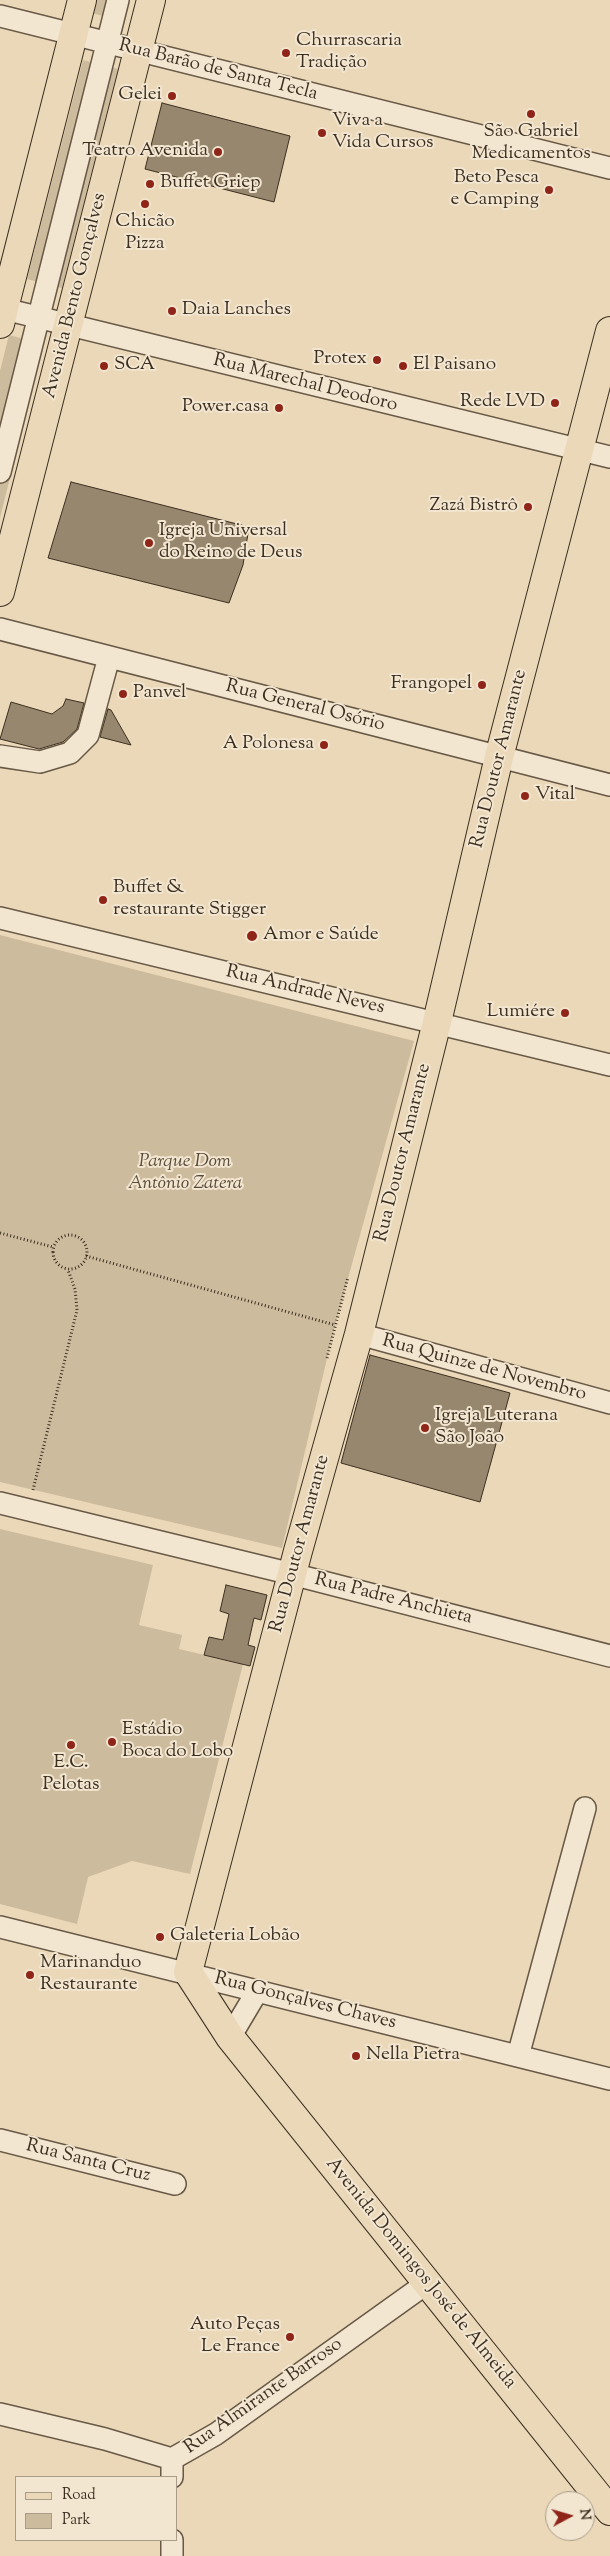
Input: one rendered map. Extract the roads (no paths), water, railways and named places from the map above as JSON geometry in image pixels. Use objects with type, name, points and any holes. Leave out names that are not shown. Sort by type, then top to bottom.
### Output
[{"type":"main road","points":[[1,313],[82,0]]},
{"type":"main road","name":"Avenida Bento Gonçalves","points":[[0,592],[151,0]]},
{"type":"main road","name":"Rua Doutor Amarante","points":[[188,1972],[292,1574],[347,1329],[437,1022],[499,757],[610,331]]},
{"type":"main road","name":"Avenida Domingos José de Almeida","points":[[188,1972],[230,2037],[427,2283],[605,2497]]},
{"type":"street","points":[[0,472],[118,0]]},
{"type":"street","name":"Rua Barão de Santa Tecla","points":[[0,16],[610,168]]},
{"type":"street","name":"Rua Marechal Deodoro","points":[[1,313],[38,318],[610,457]]},
{"type":"street","name":"Rua General Osório","points":[[0,629],[610,785]]},
{"type":"street","points":[[0,756],[40,762],[70,753],[88,735],[109,657]]},
{"type":"street","name":"Rua Andrade Neves","points":[[0,918],[610,1065]]},
{"type":"street","name":"Rua Quinze de Novembro","points":[[347,1329],[610,1403]]},
{"type":"street","name":"Rua Padre Anchieta","points":[[0,1503],[176,1548],[292,1574],[610,1656]]},
{"type":"street","points":[[518,2056],[585,1808]]},
{"type":"street","name":"Rua Gonçalves Chaves","points":[[0,1927],[188,1972],[610,2079]]},
{"type":"street","points":[[230,2037],[258,1990]]},
{"type":"street","name":"Rua Santa Cruz","points":[[0,2140],[175,2184]]},
{"type":"street","name":"Rua Almirante Barroso","points":[[0,2414],[105,2439],[172,2468],[216,2434],[427,2283]]},
{"type":"street","points":[[172,2541],[172,2556]]},
{"type":"place","name":"Churrascaria Tradição","points":[[286,53]]},
{"type":"place","name":"Gelei","points":[[172,96]]},
{"type":"place","name":"São Gabriel Medicamentos","points":[[531,114]]},
{"type":"place","name":"Viva a Vida Cursos","points":[[322,133]]},
{"type":"place","name":"Teatro Avenida","points":[[218,152]]},
{"type":"place","name":"Buffet Griep","points":[[150,184]]},
{"type":"place","name":"Beto Pesca e Camping","points":[[549,190]]},
{"type":"place","name":"Chicão Pizza","points":[[145,204]]},
{"type":"place","name":"Daia Lanches","points":[[172,311]]},
{"type":"place","name":"Protex","points":[[377,360]]},
{"type":"place","name":"SCA","points":[[104,366]]},
{"type":"place","name":"El Paisano","points":[[403,366]]},
{"type":"place","name":"Rede LVD","points":[[555,403]]},
{"type":"place","name":"Power.casa","points":[[279,408]]},
{"type":"place","name":"Zazá Bistrô","points":[[528,507]]},
{"type":"place","name":"Igreja Universal do Reino de Deus","points":[[149,543]]},
{"type":"place","name":"Frangopel","points":[[482,685]]},
{"type":"place","name":"Panvel","points":[[123,694]]},
{"type":"place","name":"A Polonesa","points":[[324,745]]},
{"type":"place","name":"Vital","points":[[525,796]]},
{"type":"place","name":"Buffet & restaurante Stigger","points":[[103,900]]},
{"type":"place","name":"Amor e Saúde","points":[[252,936]]},
{"type":"place","name":"Lumiére","points":[[565,1013]]},
{"type":"place","name":"Igreja Luterana São João","points":[[425,1428]]},
{"type":"place","name":"Estádio Boca do Lobo","points":[[112,1742]]},
{"type":"place","name":"E.C. Pelotas","points":[[71,1745]]},
{"type":"place","name":"Galeteria Lobão","points":[[160,1937]]},
{"type":"place","name":"Marinanduo Restaurante","points":[[30,1975]]},
{"type":"place","name":"Nella Pietra","points":[[356,2056]]},
{"type":"place","name":"Auto Peças Le France","points":[[290,2337]]},
{"type":"park label","name":"Parque Dom Antônio Zatera","points":[[185,1174]]}]
